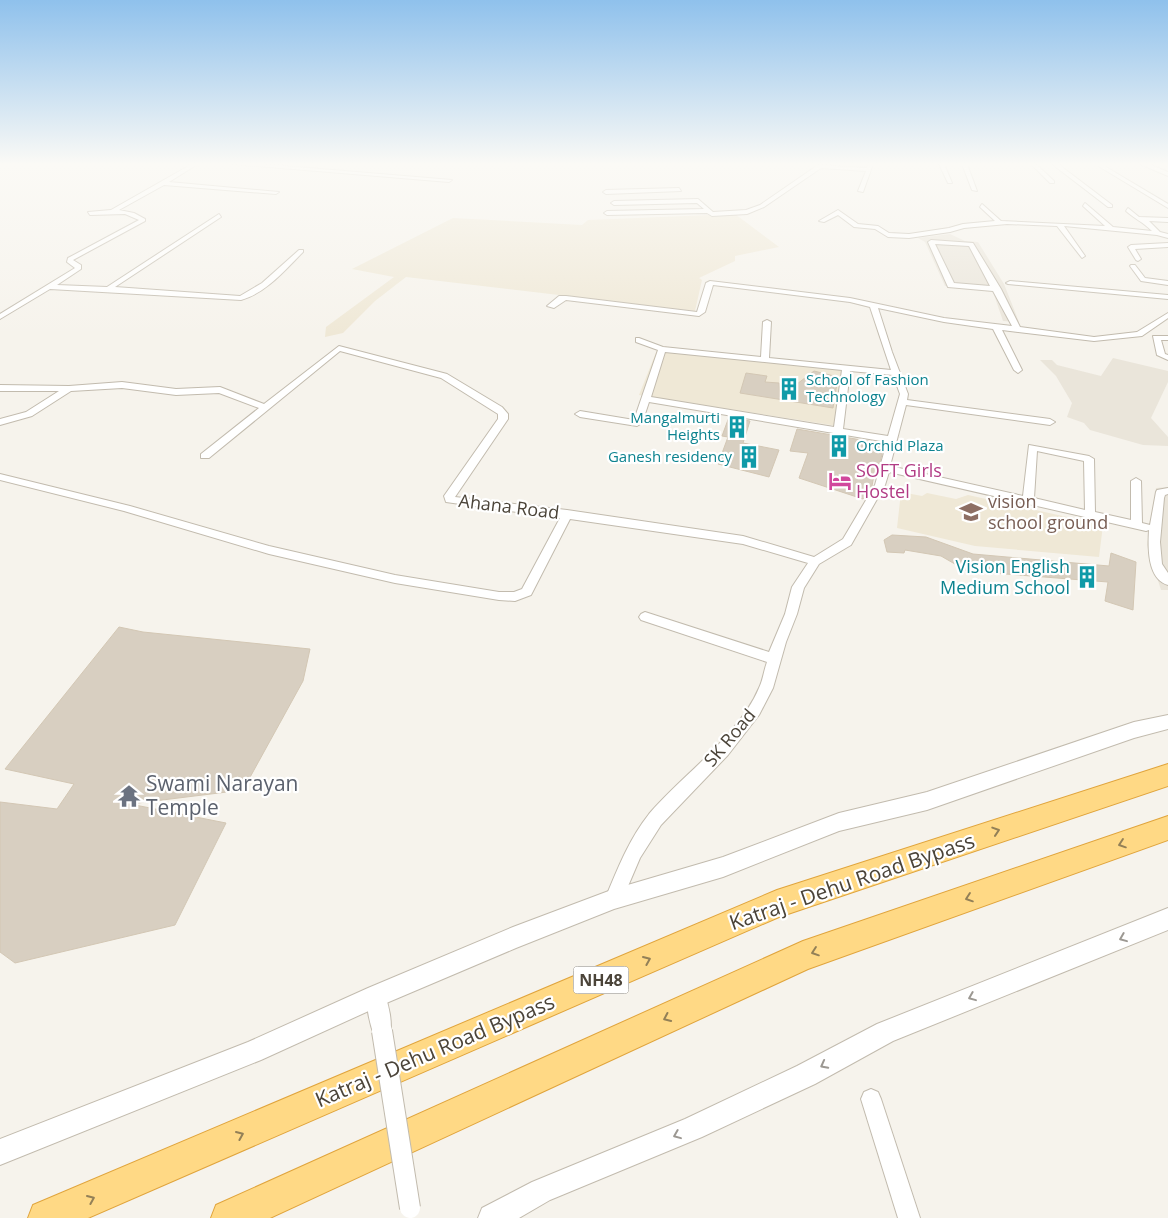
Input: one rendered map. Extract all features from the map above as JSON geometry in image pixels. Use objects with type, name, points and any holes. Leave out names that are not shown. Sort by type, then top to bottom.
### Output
[{"type":"highway","name":"Katraj - Dehu Road Bypass","points":[[46,1218],[777,904],[1168,775]]},
{"type":"highway","points":[[229,1218],[803,956],[1168,828]]},
{"type":"street","points":[[0,317],[78,268],[79,266],[69,261],[70,259],[141,221]]},
{"type":"street","points":[[108,289],[212,221]]},
{"type":"street","points":[[849,221],[856,226],[876,227],[888,235],[909,236],[950,230],[963,226],[999,222],[1156,231],[1168,229]]},
{"type":"street","points":[[1103,221],[1111,228]]},
{"type":"street","points":[[1145,221],[1156,231],[1168,236]]},
{"type":"street","points":[[1059,224],[1082,256]]},
{"type":"street","points":[[997,289],[951,285],[931,242],[971,244],[997,289],[1017,329]]},
{"type":"street","points":[[1138,259],[1131,247],[1168,245]]},
{"type":"street","points":[[49,287],[244,298],[275,276],[301,251]]},
{"type":"street","points":[[1133,266],[1143,280],[1168,283]]},
{"type":"street","points":[[551,306],[564,298],[699,314],[710,283],[850,300],[944,320],[1094,338],[1139,334],[1168,315]]},
{"type":"street","points":[[1010,283],[1168,297]]},
{"type":"street","points":[[815,561],[847,542],[880,485],[904,394],[874,306]]},
{"type":"street","points":[[765,360],[767,322]]},
{"type":"street","points":[[996,326],[1018,370]]},
{"type":"street","points":[[1168,338],[1156,338],[1161,355],[1168,358]]},
{"type":"street","points":[[639,340],[662,349],[896,373]]},
{"type":"street","name":"Ahana Road","points":[[264,407],[339,348],[444,376],[499,409],[503,414],[503,419],[449,496],[450,500],[566,514],[743,540],[815,561]]},
{"type":"street","points":[[580,414],[638,423],[662,349]]},
{"type":"street","points":[[838,431],[846,368]]},
{"type":"street","points":[[0,388],[69,390],[122,385],[176,392],[220,390],[264,407],[205,456]]},
{"type":"street","points":[[0,422],[29,414],[69,390]]},
{"type":"street","points":[[646,399],[893,440]]},
{"type":"street","points":[[902,402],[1050,422]]},
{"type":"street","points":[[1028,500],[1032,447],[1089,460],[1090,514]]},
{"type":"street","points":[[885,468],[1141,526],[1136,481]]},
{"type":"street","points":[[0,477],[126,508],[269,550],[395,579],[499,596],[515,597],[527,592],[566,514]]},
{"type":"street","points":[[1165,498],[1154,545],[1159,573],[1168,581]]},
{"type":"street","name":"SK Road","points":[[614,899],[634,852],[655,820],[724,750],[754,711],[766,688],[779,642],[791,614],[798,587],[815,561]]},
{"type":"street","points":[[645,617],[774,659]]},
{"type":"street","points":[[0,1152],[253,1052],[376,996],[513,938],[614,899],[723,867],[840,822],[927,801],[1134,730],[1168,722]]},
{"type":"street","points":[[492,1218],[541,1191],[693,1128],[806,1075],[885,1032],[1168,919]]},
{"type":"street","points":[[376,996],[411,1213]]},
{"type":"street","points":[[871,1099],[908,1218]]},
{"type":"shaded area","points":[[447,221],[505,221],[582,225],[587,221],[744,221],[779,247],[735,256],[735,261],[699,278],[702,280],[695,311],[406,277],[375,301],[343,333],[325,337],[326,327],[394,277],[352,269]]},
{"type":"shaded area","points":[[950,234],[965,241],[978,242],[1004,284],[1019,322],[1003,321],[992,289],[945,286],[925,242],[918,238]]},
{"type":"shaded area","points":[[657,350],[849,370],[844,427],[639,395]]},
{"type":"shaded area","points":[[1113,358],[1168,371],[1168,382],[1151,418],[1168,437],[1168,446],[1143,445],[1090,430],[1084,423],[1067,417],[1072,403],[1056,376],[1040,360],[1052,360],[1057,365],[1101,376]]},
{"type":"shaded area","points":[[1168,487],[1168,590],[1161,590],[1147,545],[1156,488]]},
{"type":"shaded area","name":"vision school ground","points":[[901,492],[922,496],[927,493],[956,499],[968,495],[1103,525],[1099,557],[975,546],[897,528]]},
{"type":"building","name":"School of Fashion Technology","points":[[814,371],[838,377],[833,408],[740,393],[746,373],[767,376],[765,382],[779,383],[780,397]]},
{"type":"building","name":"Ganesh residency","points":[[729,417],[750,421],[743,443],[779,450],[769,477],[718,464],[728,437],[722,436]]},
{"type":"building","points":[[797,429],[885,444],[879,465],[876,464],[872,486],[863,499],[799,478],[808,453],[790,451]]},
{"type":"building","name":"Vision English Medium School","points":[[892,535],[926,537],[973,554],[1109,566],[1111,553],[1136,562],[1133,610],[1105,601],[1108,582],[967,571],[941,556],[905,550],[904,553],[887,552],[884,540]]},
{"type":"building","name":"Swami Narayan Temple","points":[[119,627],[143,632],[310,649],[303,681],[243,790],[130,804],[226,823],[175,925],[15,963],[0,952],[0,802],[57,809],[74,784],[5,769]]},
{"type":"place","name":"School of Fashion Technology","points":[[789,389]]},
{"type":"place","name":"Mangalmurti Heights","points":[[737,427]]},
{"type":"place","name":"Orchid Plaza","points":[[839,446]]},
{"type":"place","name":"Ganesh residency","points":[[749,457]]},
{"type":"place","name":"SOFT Girls Hostel","points":[[840,481]]},
{"type":"place","name":"vision school ground","points":[[971,512]]},
{"type":"place","name":"Vision English Medium School","points":[[1087,577]]},
{"type":"place","name":"Swami Narayan Temple","points":[[129,796]]}]
